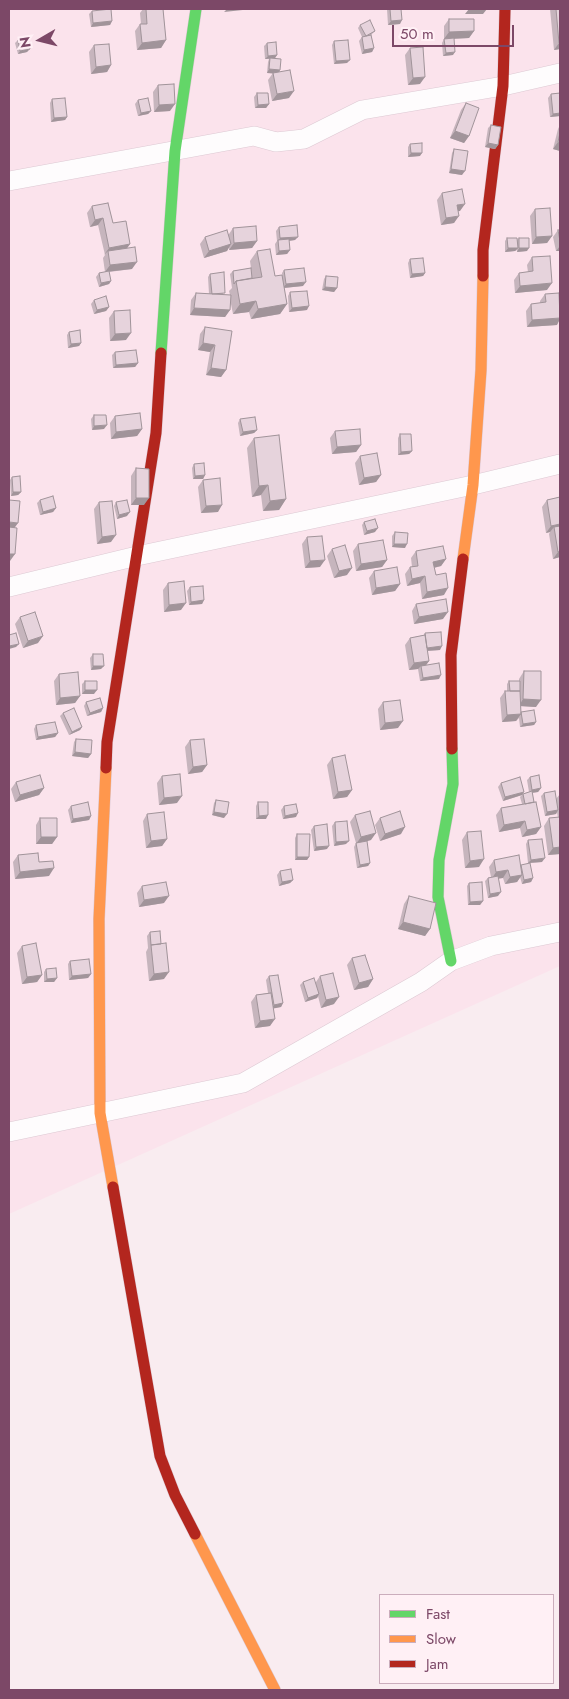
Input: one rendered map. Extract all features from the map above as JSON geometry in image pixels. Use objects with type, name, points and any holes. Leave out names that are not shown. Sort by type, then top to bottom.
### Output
[{"type":"street","points":[[196,9],[175,151],[156,433],[107,742],[99,918],[100,1113],[160,1456],[175,1495],[274,1690]]},
{"type":"street","points":[[451,962],[438,896],[439,860],[454,784],[451,655],[473,485],[481,370],[482,250],[502,86],[505,9]]},
{"type":"street","points":[[9,181],[254,136],[276,142],[304,139],[362,110],[502,86],[560,73]]},
{"type":"street","points":[[9,587],[137,556],[473,485],[560,464]]},
{"type":"street","points":[[9,1132],[243,1082],[421,982],[451,962],[492,946],[560,932]]},
{"type":"shaded area","points":[[9,9],[560,9],[560,966],[9,1214]]},
{"type":"building","points":[[111,9],[112,21],[93,23],[92,11]]},
{"type":"building","points":[[146,9],[163,9],[166,40],[142,43],[140,24],[147,24]]},
{"type":"building","points":[[390,9],[401,9],[402,20],[391,21]]},
{"type":"building","points":[[556,9],[560,9],[560,43],[559,43]]},
{"type":"building","points":[[449,19],[474,19],[474,31],[449,32]]},
{"type":"building","points":[[370,20],[375,31],[366,36],[360,25]]},
{"type":"building","points":[[371,35],[374,48],[364,50],[362,37]]},
{"type":"building","points":[[27,38],[30,49],[20,51],[18,40]]},
{"type":"building","points":[[454,38],[455,52],[446,53],[444,39]]},
{"type":"building","points":[[348,40],[350,60],[336,61],[334,41]]},
{"type":"building","points":[[276,42],[277,55],[268,56],[267,43]]},
{"type":"building","points":[[109,44],[111,65],[96,67],[94,45]]},
{"type":"building","points":[[423,47],[425,77],[413,78],[410,48]]},
{"type":"building","points":[[270,58],[281,59],[280,70],[269,69]]},
{"type":"building","points":[[290,70],[294,91],[277,94],[273,73]]},
{"type":"building","points":[[174,84],[175,104],[159,105],[158,85]]},
{"type":"building","points":[[257,93],[268,93],[269,104],[258,105]]},
{"type":"building","points":[[560,93],[560,113],[553,114],[551,94]]},
{"type":"building","points":[[65,98],[67,117],[54,118],[52,99]]},
{"type":"building","points":[[148,98],[151,111],[141,113],[138,100]]},
{"type":"building","points":[[466,103],[479,108],[469,136],[455,131]]},
{"type":"building","points":[[491,125],[501,127],[498,145],[488,143]]},
{"type":"building","points":[[422,143],[422,153],[411,153],[410,144]]},
{"type":"building","points":[[454,149],[468,151],[465,171],[451,169]]},
{"type":"building","points":[[462,189],[465,204],[457,205],[459,216],[446,218],[442,193]]},
{"type":"building","points":[[108,203],[113,223],[126,221],[130,244],[109,248],[103,218],[95,220],[92,206]]},
{"type":"building","points":[[550,208],[552,236],[536,237],[535,209]]},
{"type":"building","points":[[297,225],[298,237],[280,238],[279,227]]},
{"type":"building","points":[[256,226],[257,241],[234,243],[233,228]]},
{"type":"building","points":[[227,230],[231,244],[209,251],[205,237]]},
{"type":"building","points":[[507,238],[517,238],[518,248],[508,248]]},
{"type":"building","points":[[519,238],[529,238],[529,248],[519,248]]},
{"type":"building","points":[[289,239],[290,250],[279,251],[278,240]]},
{"type":"building","points":[[135,247],[137,262],[110,265],[108,251]]},
{"type":"building","points":[[270,249],[275,276],[282,275],[287,304],[258,309],[256,301],[240,304],[236,281],[262,277],[257,251]]},
{"type":"building","points":[[550,256],[552,283],[520,286],[519,273],[533,271],[532,257]]},
{"type":"building","points":[[423,258],[425,273],[412,274],[410,259]]},
{"type":"building","points":[[251,268],[252,278],[236,281],[234,284],[233,271]]},
{"type":"building","points":[[304,268],[306,282],[286,284],[284,270]]},
{"type":"building","points":[[109,271],[111,281],[101,283],[99,273]]},
{"type":"building","points":[[224,272],[225,293],[212,294],[210,274]]},
{"type":"building","points":[[326,276],[338,277],[337,288],[325,287]]},
{"type":"building","points":[[307,291],[309,306],[292,308],[290,292]]},
{"type":"building","points":[[196,293],[231,295],[230,310],[194,308]]},
{"type":"building","points":[[559,293],[560,318],[532,320],[531,304],[546,302],[545,294]]},
{"type":"building","points":[[106,296],[109,307],[97,310],[94,300]]},
{"type":"building","points":[[130,310],[131,333],[115,334],[114,311]]},
{"type":"building","points":[[205,327],[232,331],[226,370],[211,368],[215,345],[203,343]]},
{"type":"building","points":[[80,330],[81,343],[71,344],[69,332]]},
{"type":"building","points":[[136,350],[138,363],[116,365],[115,352]]},
{"type":"building","points":[[140,413],[142,429],[116,432],[115,416]]},
{"type":"building","points":[[94,415],[106,415],[107,425],[94,426]]},
{"type":"building","points":[[255,417],[257,430],[243,432],[240,419]]},
{"type":"building","points":[[360,429],[361,445],[337,447],[335,431]]},
{"type":"building","points":[[400,434],[411,434],[412,451],[401,452]]},
{"type":"building","points":[[279,435],[286,499],[270,501],[268,485],[259,486],[254,438]]},
{"type":"building","points":[[377,453],[381,475],[364,478],[360,456]]},
{"type":"building","points":[[204,463],[205,475],[195,476],[194,464]]},
{"type":"building","points":[[136,468],[149,469],[149,498],[136,498]]},
{"type":"building","points":[[20,476],[21,492],[13,492],[12,477]]},
{"type":"building","points":[[220,478],[222,505],[206,506],[203,480]]},
{"type":"building","points":[[53,496],[56,508],[43,512],[40,500]]},
{"type":"building","points":[[560,497],[560,524],[551,526],[547,500]]},
{"type":"building","points":[[9,500],[20,501],[18,523],[9,522]]},
{"type":"building","points":[[127,500],[130,512],[119,515],[116,502]]},
{"type":"building","points":[[112,501],[116,535],[102,537],[99,502]]},
{"type":"building","points":[[375,519],[378,528],[367,531],[364,522]]},
{"type":"building","points":[[560,526],[560,551],[558,552],[554,527]]},
{"type":"building","points":[[9,527],[17,528],[15,554],[9,554]]},
{"type":"building","points":[[395,532],[408,533],[407,544],[394,544]]},
{"type":"building","points":[[322,536],[325,560],[310,561],[307,537]]},
{"type":"building","points":[[383,540],[387,560],[361,564],[358,544]]},
{"type":"building","points":[[345,545],[352,568],[339,571],[332,549]]},
{"type":"building","points":[[443,546],[446,559],[433,562],[436,575],[446,573],[448,588],[427,592],[425,576],[412,579],[410,567],[418,566],[416,551]]},
{"type":"building","points":[[397,567],[400,584],[376,588],[374,571]]},
{"type":"building","points":[[184,581],[186,603],[169,605],[168,583]]},
{"type":"building","points":[[203,586],[204,600],[191,602],[190,587]]},
{"type":"building","points":[[446,599],[448,612],[419,617],[416,604]]},
{"type":"building","points":[[35,612],[43,636],[28,641],[20,617]]},
{"type":"building","points":[[441,632],[442,646],[427,648],[425,633]]},
{"type":"building","points":[[16,633],[19,644],[9,646],[9,635]]},
{"type":"building","points":[[425,635],[429,661],[414,663],[410,638]]},
{"type":"building","points":[[93,654],[103,654],[104,666],[93,666]]},
{"type":"building","points":[[439,663],[441,675],[423,678],[421,666]]},
{"type":"building","points":[[524,671],[541,671],[541,700],[523,699]]},
{"type":"building","points":[[78,672],[80,696],[60,698],[59,674]]},
{"type":"building","points":[[85,681],[97,681],[97,690],[85,690]]},
{"type":"building","points":[[509,681],[520,681],[520,691],[510,691]]},
{"type":"building","points":[[505,691],[520,691],[521,714],[507,715]]},
{"type":"building","points":[[100,698],[103,708],[90,713],[86,702]]},
{"type":"building","points":[[400,700],[403,721],[385,723],[383,702]]},
{"type":"building","points":[[74,708],[82,727],[72,732],[63,713]]},
{"type":"building","points":[[534,710],[536,722],[523,724],[521,712]]},
{"type":"building","points":[[55,722],[58,733],[38,737],[36,725]]},
{"type":"building","points":[[76,739],[92,740],[91,754],[75,752]]},
{"type":"building","points":[[204,739],[207,765],[193,767],[190,740]]},
{"type":"building","points":[[345,755],[352,790],[338,792],[332,758]]},
{"type":"building","points":[[180,774],[182,796],[164,798],[162,776]]},
{"type":"building","points":[[40,775],[44,788],[20,795],[16,782]]},
{"type":"building","points":[[539,775],[541,788],[532,790],[530,777]]},
{"type":"building","points":[[520,777],[524,792],[505,797],[501,783]]},
{"type":"building","points":[[532,791],[534,802],[525,804],[523,794]]},
{"type":"building","points":[[555,791],[558,810],[547,812],[544,793]]},
{"type":"building","points":[[216,800],[229,802],[227,814],[214,812]]},
{"type":"building","points":[[88,802],[91,816],[73,819],[71,806]]},
{"type":"building","points":[[258,802],[268,802],[268,815],[259,816]]},
{"type":"building","points":[[536,802],[541,827],[527,830],[525,821],[504,825],[501,808]]},
{"type":"building","points":[[296,804],[298,813],[285,816],[284,806]]},
{"type":"building","points":[[370,811],[376,833],[361,837],[355,815]]},
{"type":"building","points":[[400,811],[405,827],[385,834],[380,818]]},
{"type":"building","points":[[164,812],[167,839],[151,841],[147,814]]},
{"type":"building","points":[[560,817],[560,847],[553,848],[549,818]]},
{"type":"building","points":[[40,818],[57,818],[57,837],[41,837]]},
{"type":"building","points":[[347,821],[349,841],[336,842],[335,822]]},
{"type":"building","points":[[327,824],[329,846],[316,847],[314,826]]},
{"type":"building","points":[[481,831],[484,859],[470,861],[467,832]]},
{"type":"building","points":[[297,834],[310,834],[309,857],[297,857]]},
{"type":"building","points":[[542,839],[545,858],[531,860],[528,840]]},
{"type":"building","points":[[367,841],[370,863],[360,865],[356,843]]},
{"type":"building","points":[[38,853],[39,862],[53,861],[54,868],[20,872],[18,855]]},
{"type":"building","points":[[519,855],[522,875],[510,877],[508,870],[496,872],[494,860]]},
{"type":"building","points":[[530,863],[533,878],[524,880],[521,865]]},
{"type":"building","points":[[291,869],[293,880],[282,882],[280,871]]},
{"type":"building","points":[[498,876],[501,892],[490,894],[488,878]]},
{"type":"building","points":[[166,882],[169,896],[144,900],[142,886]]},
{"type":"building","points":[[482,882],[483,901],[470,902],[469,883]]},
{"type":"building","points":[[409,896],[436,903],[430,929],[403,922]]},
{"type":"building","points":[[160,931],[161,944],[151,945],[150,932]]},
{"type":"building","points":[[36,943],[42,975],[27,977],[22,946]]},
{"type":"building","points":[[166,943],[169,972],[154,974],[151,945]]},
{"type":"building","points":[[365,955],[373,979],[359,983],[352,958]]},
{"type":"building","points":[[89,959],[91,974],[72,976],[70,961]]},
{"type":"building","points":[[56,968],[57,978],[47,979],[46,969]]},
{"type":"building","points":[[333,973],[339,997],[326,1000],[320,976]]},
{"type":"building","points":[[278,975],[283,1003],[274,1005],[269,976]]},
{"type":"building","points":[[314,978],[319,994],[308,998],[303,982]]},
{"type":"building","points":[[271,993],[275,1019],[260,1021],[256,995]]},
{"type":"traffic: fast","points":[[161,353],[175,151],[196,9]]},
{"type":"traffic: fast","points":[[451,961],[438,897],[439,860],[453,784],[452,749]]},
{"type":"traffic: slow","points":[[463,559],[473,485],[481,370],[483,276]]},
{"type":"traffic: slow","points":[[106,768],[99,919],[100,1113],[113,1187]]},
{"type":"traffic: slow","points":[[195,1534],[275,1690]]},
{"type":"traffic: jam","points":[[483,276],[483,250],[503,86],[505,9]]},
{"type":"traffic: jam","points":[[106,768],[107,742],[156,433],[161,353]]},
{"type":"traffic: jam","points":[[452,749],[451,655],[463,559]]},
{"type":"traffic: jam","points":[[113,1187],[160,1456],[175,1495],[195,1534]]}]
